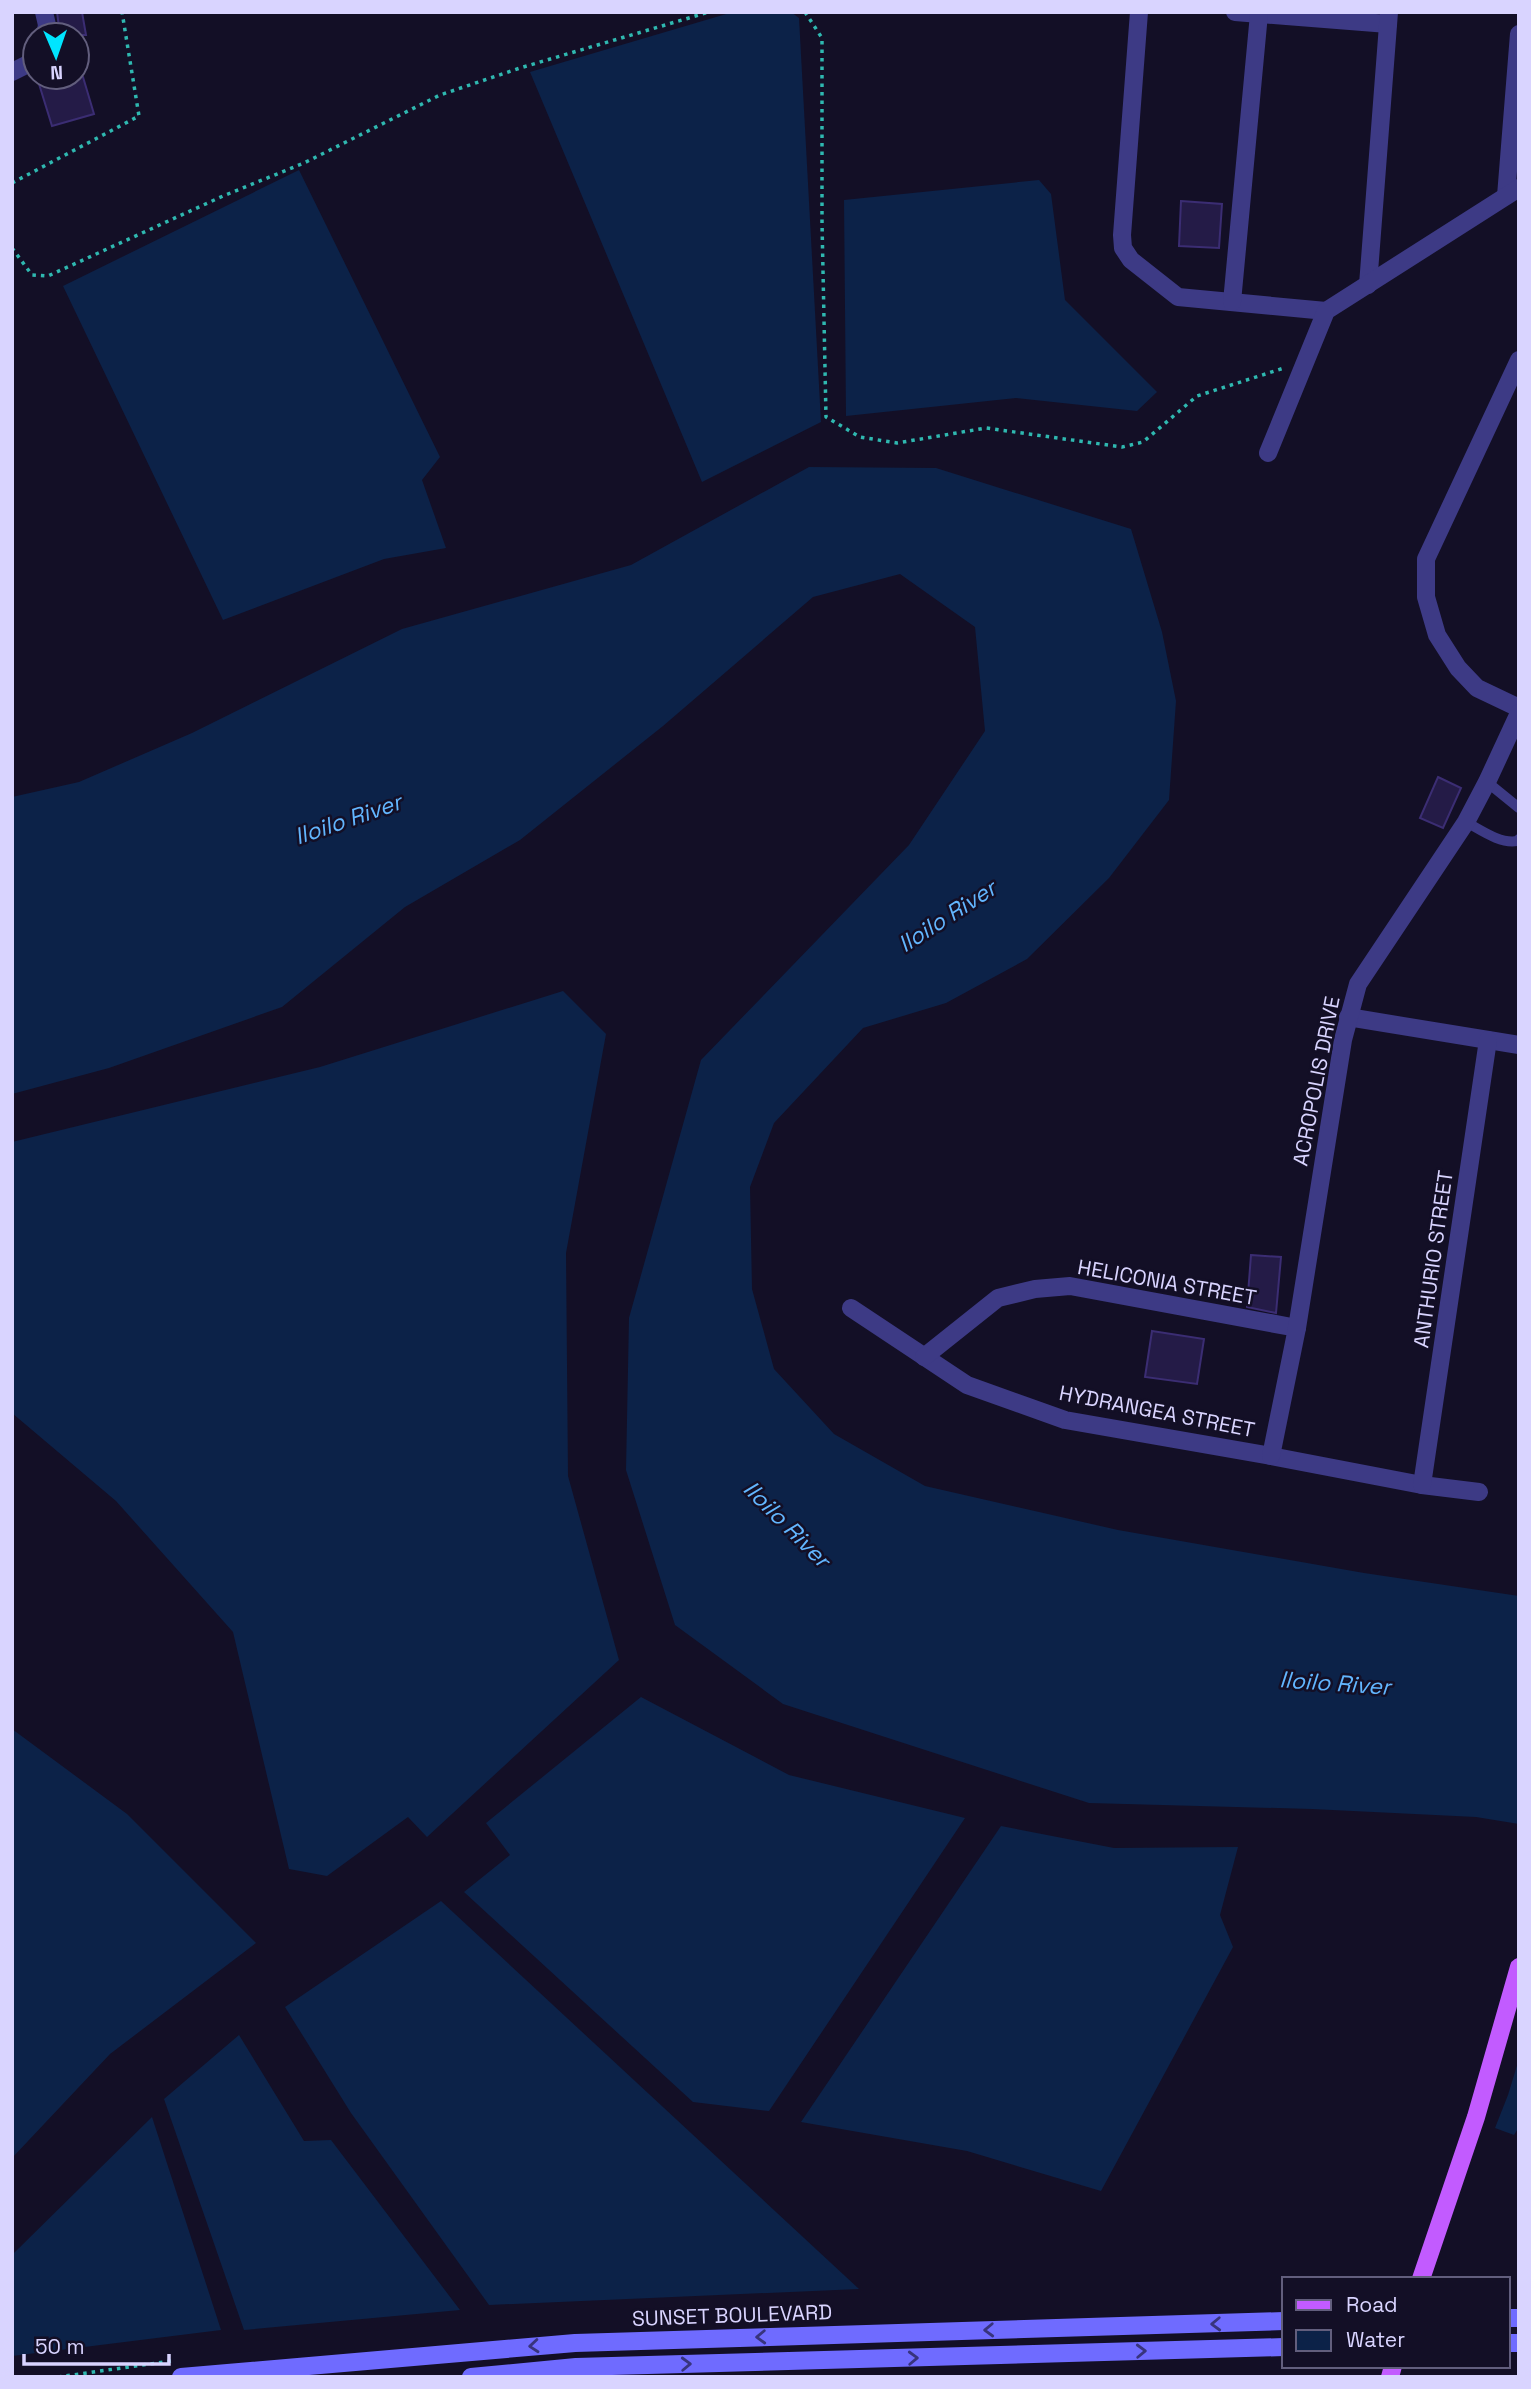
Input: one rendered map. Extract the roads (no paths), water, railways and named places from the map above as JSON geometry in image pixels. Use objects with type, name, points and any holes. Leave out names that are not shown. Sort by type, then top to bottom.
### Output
[{"type":"main road","points":[[1422,2277],[1476,2117],[1519,1967]]},
{"type":"main road","name":"SUNSET BOULEVARD","points":[[181,2377],[575,2343],[1282,2322]]},
{"type":"main road","points":[[471,2377],[590,2366],[1282,2347]]},
{"type":"main road","points":[[507,2349],[510,2373]]},
{"type":"street","points":[[1139,12],[1123,248],[1131,260],[1178,297],[1326,311]]},
{"type":"street","points":[[1235,12],[1388,18],[1367,285]]},
{"type":"street","points":[[1232,302],[1259,14]]},
{"type":"street","points":[[1268,453],[1326,311],[1513,192],[1519,34]]},
{"type":"street","points":[[1519,360],[1426,559],[1426,597],[1437,635],[1458,668],[1477,688],[1519,711]]},
{"type":"street","name":"ACROPOLIS DRIVE","points":[[1271,1456],[1297,1328],[1348,1017],[1358,984],[1465,822],[1487,782],[1519,711]]},
{"type":"street","points":[[1348,1017],[1519,1045]]},
{"type":"street","name":"ANTHURIO STREET","points":[[1422,1485],[1488,1040]]},
{"type":"street","name":"HELICONIA STREET","points":[[924,1357],[998,1298],[1035,1289],[1070,1286],[1297,1328]]},
{"type":"street","name":"HYDRANGEA STREET","points":[[851,1308],[967,1385],[1065,1420],[1422,1485],[1479,1492]]},
{"type":"lane","points":[[1487,782],[1519,808]]},
{"type":"lane","points":[[1465,822],[1503,840],[1511,842],[1519,839]]},
{"type":"water","points":[[733,12],[791,12],[799,18],[821,422],[702,482],[530,72]]},
{"type":"water","points":[[299,170],[440,457],[422,480],[446,548],[384,559],[223,620],[63,286]]},
{"type":"water","points":[[1039,180],[1051,194],[1065,300],[1157,392],[1137,411],[1016,398],[846,416],[844,200]]},
{"type":"water","name":"Iloilo River","points":[[809,467],[936,468],[1131,529],[1162,632],[1176,701],[1169,800],[1109,878],[1027,959],[946,1003],[863,1028],[774,1123],[750,1187],[752,1289],[774,1369],[834,1434],[925,1486],[1118,1530],[1364,1573],[1519,1596],[1519,1824],[1476,1817],[1089,1803],[783,1704],[675,1625],[626,1470],[629,1318],[701,1060],[909,845],[985,731],[975,627],[900,574],[813,597],[663,726],[520,840],[405,907],[282,1007],[109,1068],[12,1094],[12,797],[79,782],[192,733],[402,629],[631,565]]},
{"type":"water","points":[[563,991],[606,1034],[566,1253],[568,1476],[619,1660],[427,1837],[408,1817],[327,1876],[289,1869],[233,1632],[116,1501],[12,1413],[12,1142],[320,1067]]},
{"type":"water","points":[[641,1697],[789,1775],[965,1818],[769,2111],[693,2102],[464,1892],[510,1855],[486,1823]]},
{"type":"water","points":[[12,1729],[127,1814],[256,1943],[110,2054],[12,2158]]},
{"type":"water","points":[[1001,1826],[1114,1848],[1238,1847],[1220,1915],[1233,1947],[1101,2191],[967,2151],[801,2122]]},
{"type":"water","points":[[441,1901],[859,2289],[489,2305],[351,2113],[285,2007]]},
{"type":"water","points":[[239,2035],[304,2141],[331,2140],[460,2310],[244,2330],[164,2099]]},
{"type":"water","points":[[1519,2059],[1519,2127],[1514,2135],[1495,2128]]},
{"type":"water","points":[[152,2117],[221,2330],[12,2356],[12,2255]]}]
